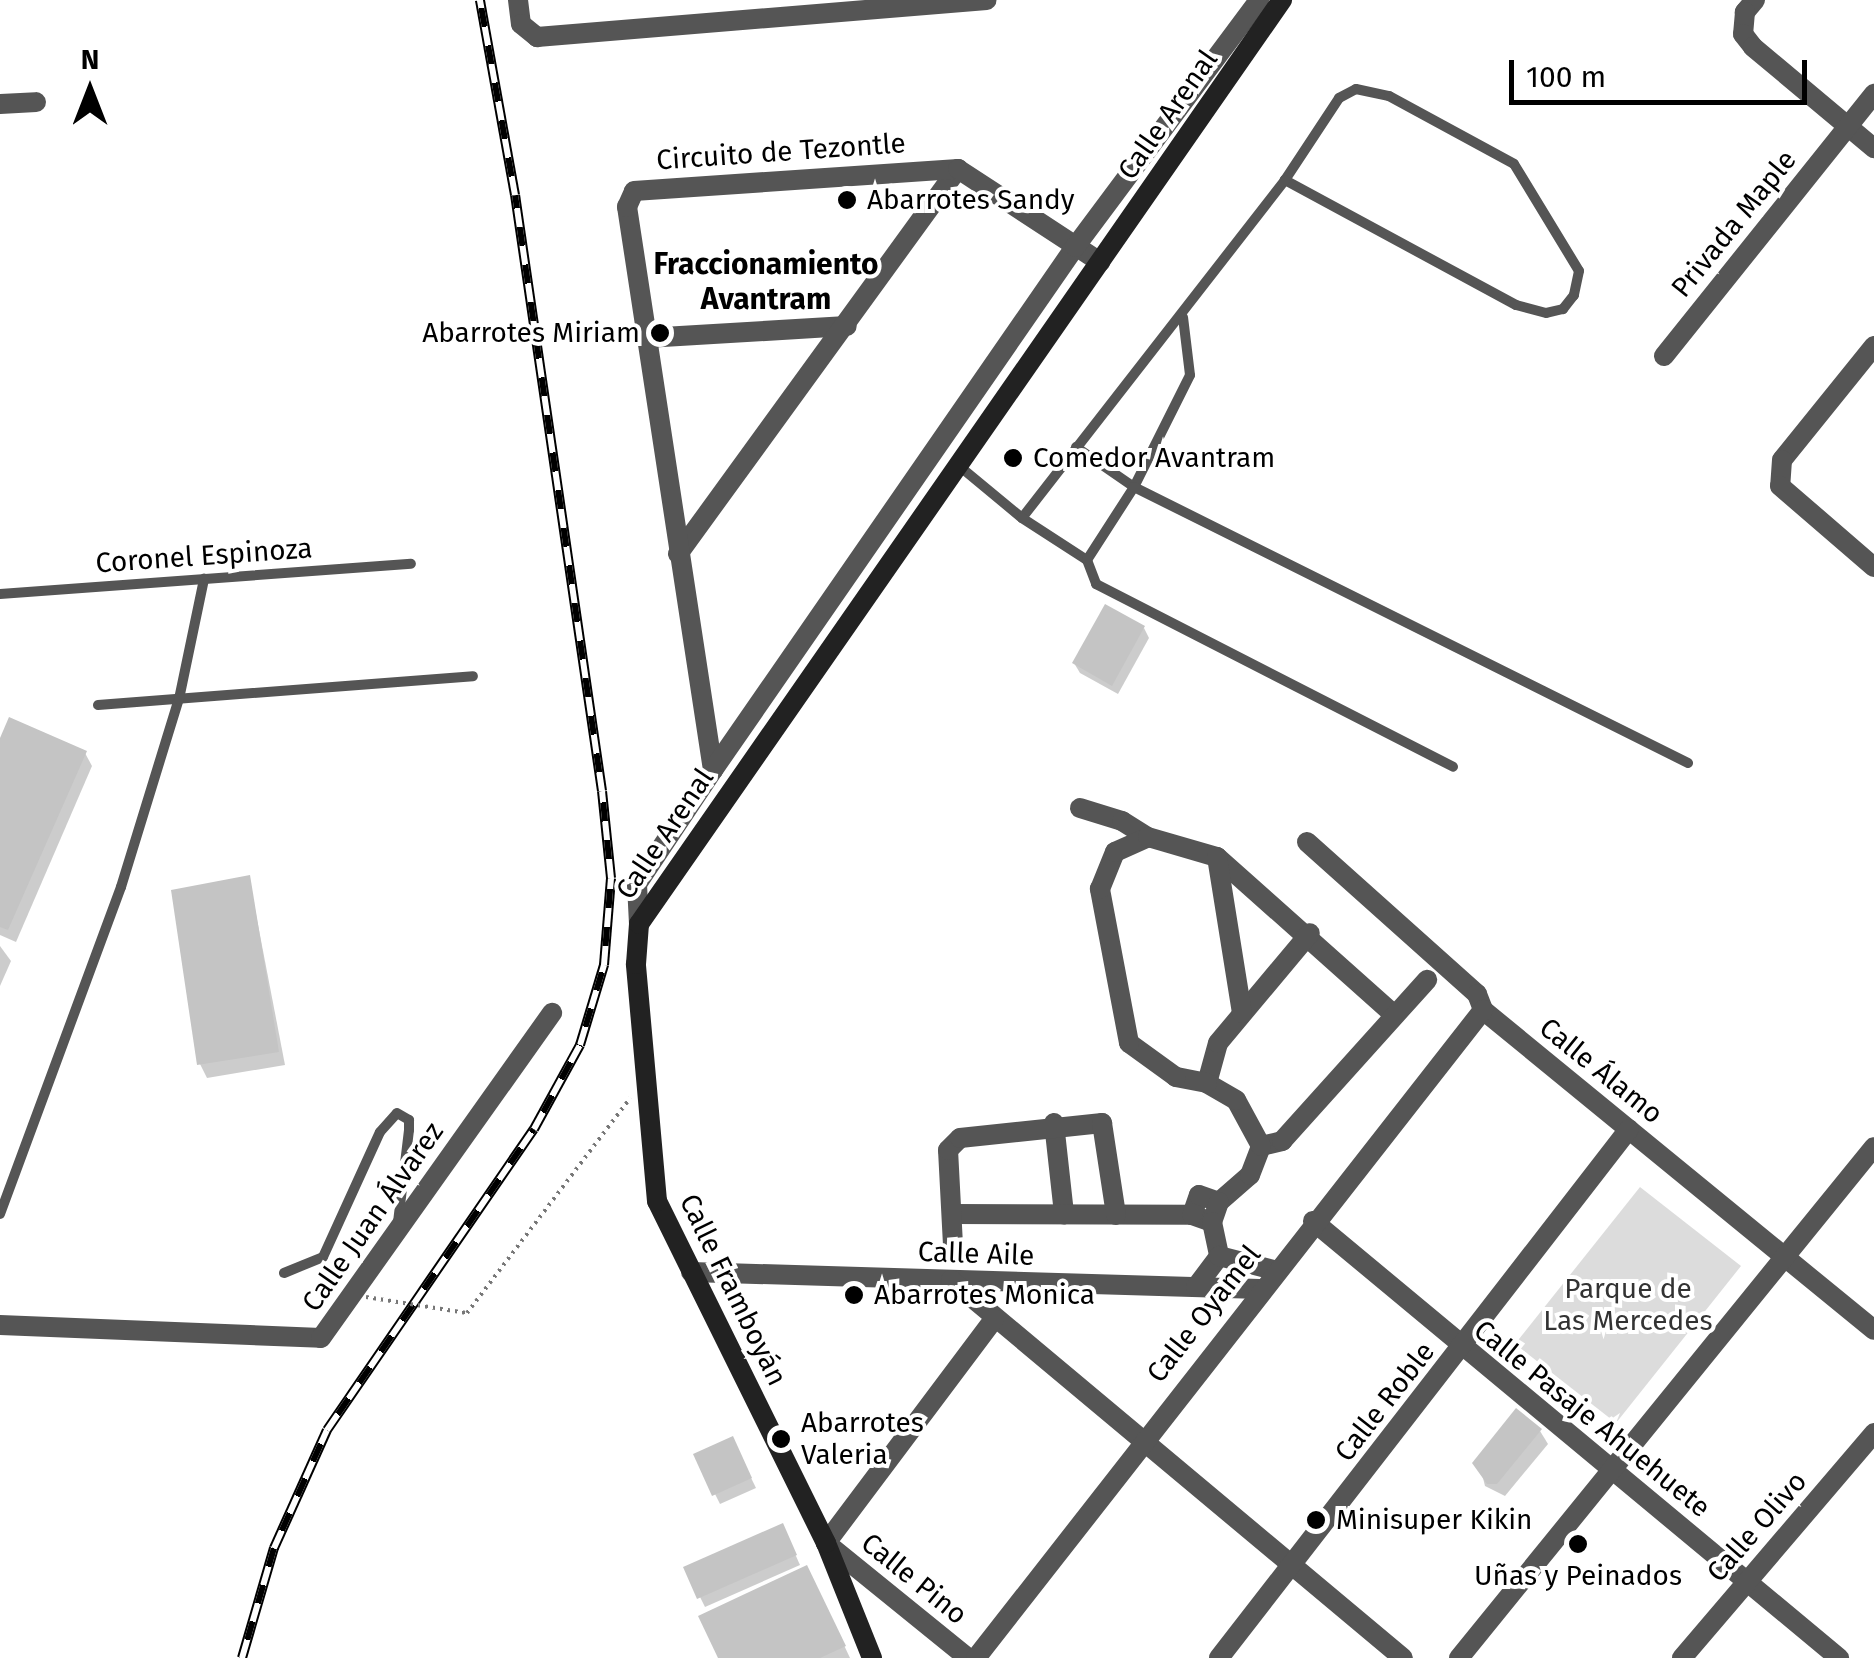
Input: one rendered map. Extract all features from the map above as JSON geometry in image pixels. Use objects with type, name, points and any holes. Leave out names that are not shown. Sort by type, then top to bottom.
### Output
[{"type":"street","points":[[518,0],[520,24],[537,37],[986,0]]},
{"type":"street","name":"Calle Arenal","points":[[640,924],[637,884],[713,770],[1075,248],[1260,0]]},
{"type":"street","name":"Calle Arenal","points":[[640,924],[1282,0]]},
{"type":"street","points":[[1755,0],[1745,12],[1743,34],[1874,148]]},
{"type":"street","name":"Privada Maple","points":[[1664,356],[1874,94]]},
{"type":"street","points":[[0,104],[36,102]]},
{"type":"street","points":[[678,554],[848,326],[958,169],[1100,262]]},
{"type":"street","name":"Circuito de Tezontle","points":[[713,770],[627,208],[634,191],[958,169]]},
{"type":"street","points":[[646,338],[848,326]]},
{"type":"street","points":[[1874,346],[1782,460],[1780,486],[1874,567]]},
{"type":"street","points":[[1080,808],[1122,821],[1148,837],[1216,857],[1310,934],[1393,1014]]},
{"type":"street","points":[[952,1214],[1208,1213],[1250,1176],[1261,1146],[1236,1100],[1207,1082],[1176,1077],[1129,1043],[1120,1016],[1100,889],[1115,852],[1148,837]]},
{"type":"street","name":"Calle Álamo","points":[[1308,842],[1477,994],[1482,1010],[1787,1255],[1874,1330]]},
{"type":"street","points":[[1216,857],[1242,1013]]},
{"type":"street","name":"Calle Framboyán","points":[[640,924],[645,1097],[656,1202],[826,1542],[872,1658]]},
{"type":"street","points":[[1207,1082],[1218,1043],[1310,934]]},
{"type":"street","points":[[1261,1146],[1282,1141],[1427,980]]},
{"type":"street","name":"Calle Oyamel","points":[[976,1658],[1274,1270],[1482,1010]]},
{"type":"street","name":"Calle Juan Álvarez","points":[[0,1325],[322,1338],[552,1014]]},
{"type":"street","points":[[953,1245],[952,1142],[1095,1121],[1106,1129],[1116,1215]]},
{"type":"street","points":[[1054,1124],[1064,1214]]},
{"type":"street","name":"Calle Roble","points":[[1219,1658],[1629,1130]]},
{"type":"street","points":[[1459,1658],[1874,1147]]},
{"type":"street","points":[[1208,1213],[1219,1256]]},
{"type":"street","name":"Calle Pasaje Ahuehuete","points":[[1313,1221],[1460,1350],[1616,1468],[1839,1658]]},
{"type":"street","points":[[1219,1256],[1274,1270]]},
{"type":"street","points":[[1196,1288],[1219,1256]]},
{"type":"street","name":"Calle Aile","points":[[691,1272],[1260,1289]]},
{"type":"street","points":[[951,1280],[1140,1442],[1404,1658]]},
{"type":"street","points":[[826,1542],[994,1319]]},
{"type":"street","name":"Calle Olivo","points":[[1682,1658],[1874,1433]]},
{"type":"street","name":"Calle Pino","points":[[826,1542],[968,1658]]},
{"type":"lane","points":[[1022,518],[1183,317],[1285,180],[1339,98],[1356,89],[1389,96],[1514,164],[1564,237],[1579,271],[1574,295],[1546,314],[1516,305],[1285,180]]},
{"type":"lane","points":[[1087,560],[1134,487],[1190,375],[1183,317]]},
{"type":"lane","points":[[1076,447],[1134,487],[1688,763]]},
{"type":"lane","points":[[957,464],[1022,518],[1087,560],[1096,584],[1453,766]]},
{"type":"lane","name":"Coronel Espinoza","points":[[0,594],[411,564]]},
{"type":"lane","points":[[0,1214],[121,887],[179,699],[204,579]]},
{"type":"lane","points":[[98,706],[472,676]]},
{"type":"lane","points":[[284,1273],[323,1257],[380,1132],[397,1113],[409,1120],[410,1130],[397,1230]]},
{"type":"path","points":[[366,1297],[467,1313],[627,1099],[645,1097]]},
{"type":"green space","name":"Parque de Las Mercedes","points":[[1640,1187],[1741,1266],[1616,1423],[1515,1344]]},
{"type":"building","points":[[1105,604],[1145,626],[1112,686],[1072,663]]},
{"type":"building","points":[[9,717],[87,751],[8,930],[0,927],[0,738]]},
{"type":"building","points":[[250,875],[279,1052],[197,1065],[171,890]]},
{"type":"building","points":[[1516,1408],[1542,1429],[1497,1484],[1487,1484],[1472,1463]]},
{"type":"building","points":[[733,1436],[752,1478],[712,1496],[693,1454]]},
{"type":"building","points":[[783,1523],[797,1555],[697,1599],[683,1567]]},
{"type":"building","points":[[807,1565],[846,1646],[820,1658],[718,1658],[698,1616]]},
{"type":"railway","points":[[242,1658],[274,1548],[327,1430],[534,1129],[580,1045],[604,965],[611,878],[602,791],[515,195],[480,0]]},
{"type":"place","name":"Abarrotes Sandy","points":[[847,200]]},
{"type":"place","name":"Abarrotes Miriam","points":[[660,333]]},
{"type":"place","name":"Comedor Avantram","points":[[1013,458]]},
{"type":"place","name":"Abarrotes Monica","points":[[854,1295]]},
{"type":"place","name":"Abarrotes Valeria","points":[[781,1439]]},
{"type":"place","name":"Minisuper Kikin","points":[[1316,1520]]},
{"type":"place","name":"Uñas y Peinados","points":[[1578,1544]]},
{"type":"district","name":"Fraccionamiento Avantram","points":[[766,281]]}]
